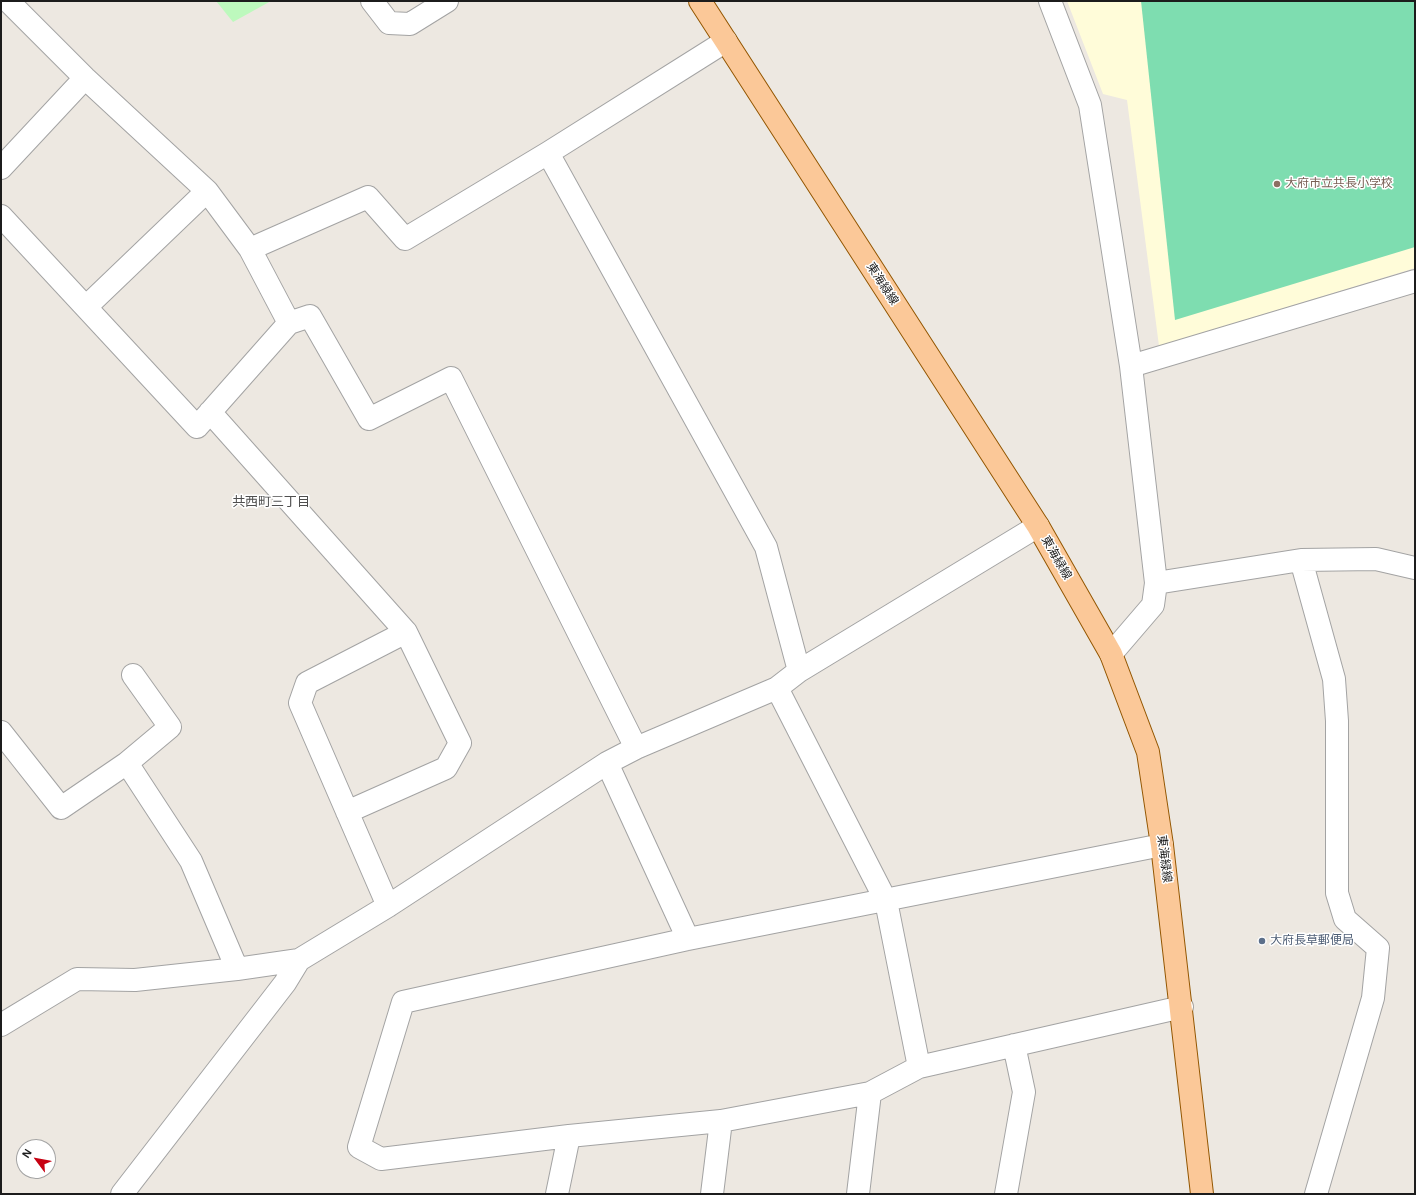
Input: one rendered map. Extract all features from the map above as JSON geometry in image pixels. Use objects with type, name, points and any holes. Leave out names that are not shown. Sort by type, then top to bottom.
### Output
[{"type":"main road","name":"東海緑線","points":[[700,1],[1038,526],[1111,654],[1148,752],[1162,845],[1182,1007],[1202,1194]]},
{"type":"street","points":[[8,1],[85,78],[207,191],[250,249],[288,323]]},
{"type":"street","points":[[372,1],[389,23],[410,24],[447,1]]},
{"type":"street","points":[[1050,1],[1090,105],[1131,366],[1156,583],[1152,605],[1111,654]]},
{"type":"street","points":[[250,249],[368,197],[405,239],[548,153],[726,41]]},
{"type":"street","points":[[1,168],[85,78]]},
{"type":"street","points":[[548,153],[766,547],[799,671]]},
{"type":"street","points":[[86,308],[207,191]]},
{"type":"street","points":[[1,216],[197,426],[288,323],[310,316],[369,419],[451,378],[636,748]]},
{"type":"street","points":[[1131,366],[1415,281]]},
{"type":"street","points":[[210,412],[406,632],[460,743],[446,768],[347,812]]},
{"type":"street","points":[[1,1025],[77,979],[135,980],[237,969],[299,960],[388,906],[607,763],[636,748],[777,688],[799,671],[1038,526]]},
{"type":"street","points":[[1156,583],[1301,560],[1376,559],[1415,568]]},
{"type":"street","points":[[1301,560],[1334,679],[1336,721],[1337,893],[1345,919],[1378,948],[1373,998],[1316,1194]]},
{"type":"street","points":[[388,906],[300,703],[307,682],[406,632]]},
{"type":"street","points":[[1,732],[61,808],[127,763],[170,727],[133,675]]},
{"type":"street","points":[[777,688],[886,901],[919,1067]]},
{"type":"street","points":[[127,763],[191,861],[237,969]]},
{"type":"street","points":[[607,763],[688,938]]},
{"type":"street","points":[[1162,845],[886,901],[688,938],[404,1002],[359,1147],[381,1159],[569,1136],[721,1121],[870,1093],[919,1067],[1182,1007]]},
{"type":"street","points":[[122,1194],[285,983],[299,960]]},
{"type":"street","points":[[1006,1194],[1024,1092],[1014,1045]]},
{"type":"street","points":[[858,1194],[870,1093]]},
{"type":"street","points":[[712,1194],[721,1121]]},
{"type":"street","points":[[557,1194],[569,1136]]},
{"type":"shaded area","name":"大府市立共長小学校","points":[[1067,1],[1415,1],[1415,268],[1159,346],[1127,100],[1103,94]]},
{"type":"green space","points":[[216,1],[271,1],[233,22]]},
{"type":"green space","name":"大府市立共長小学校","points":[[1141,1],[1415,1],[1415,247],[1175,320]]},
{"type":"place","name":"大府市立共長小学校","points":[[1277,184]]},
{"type":"place","name":"大府長草郵便局","points":[[1262,941]]},
{"type":"district","name":"共西町三丁目","points":[[271,502]]}]
